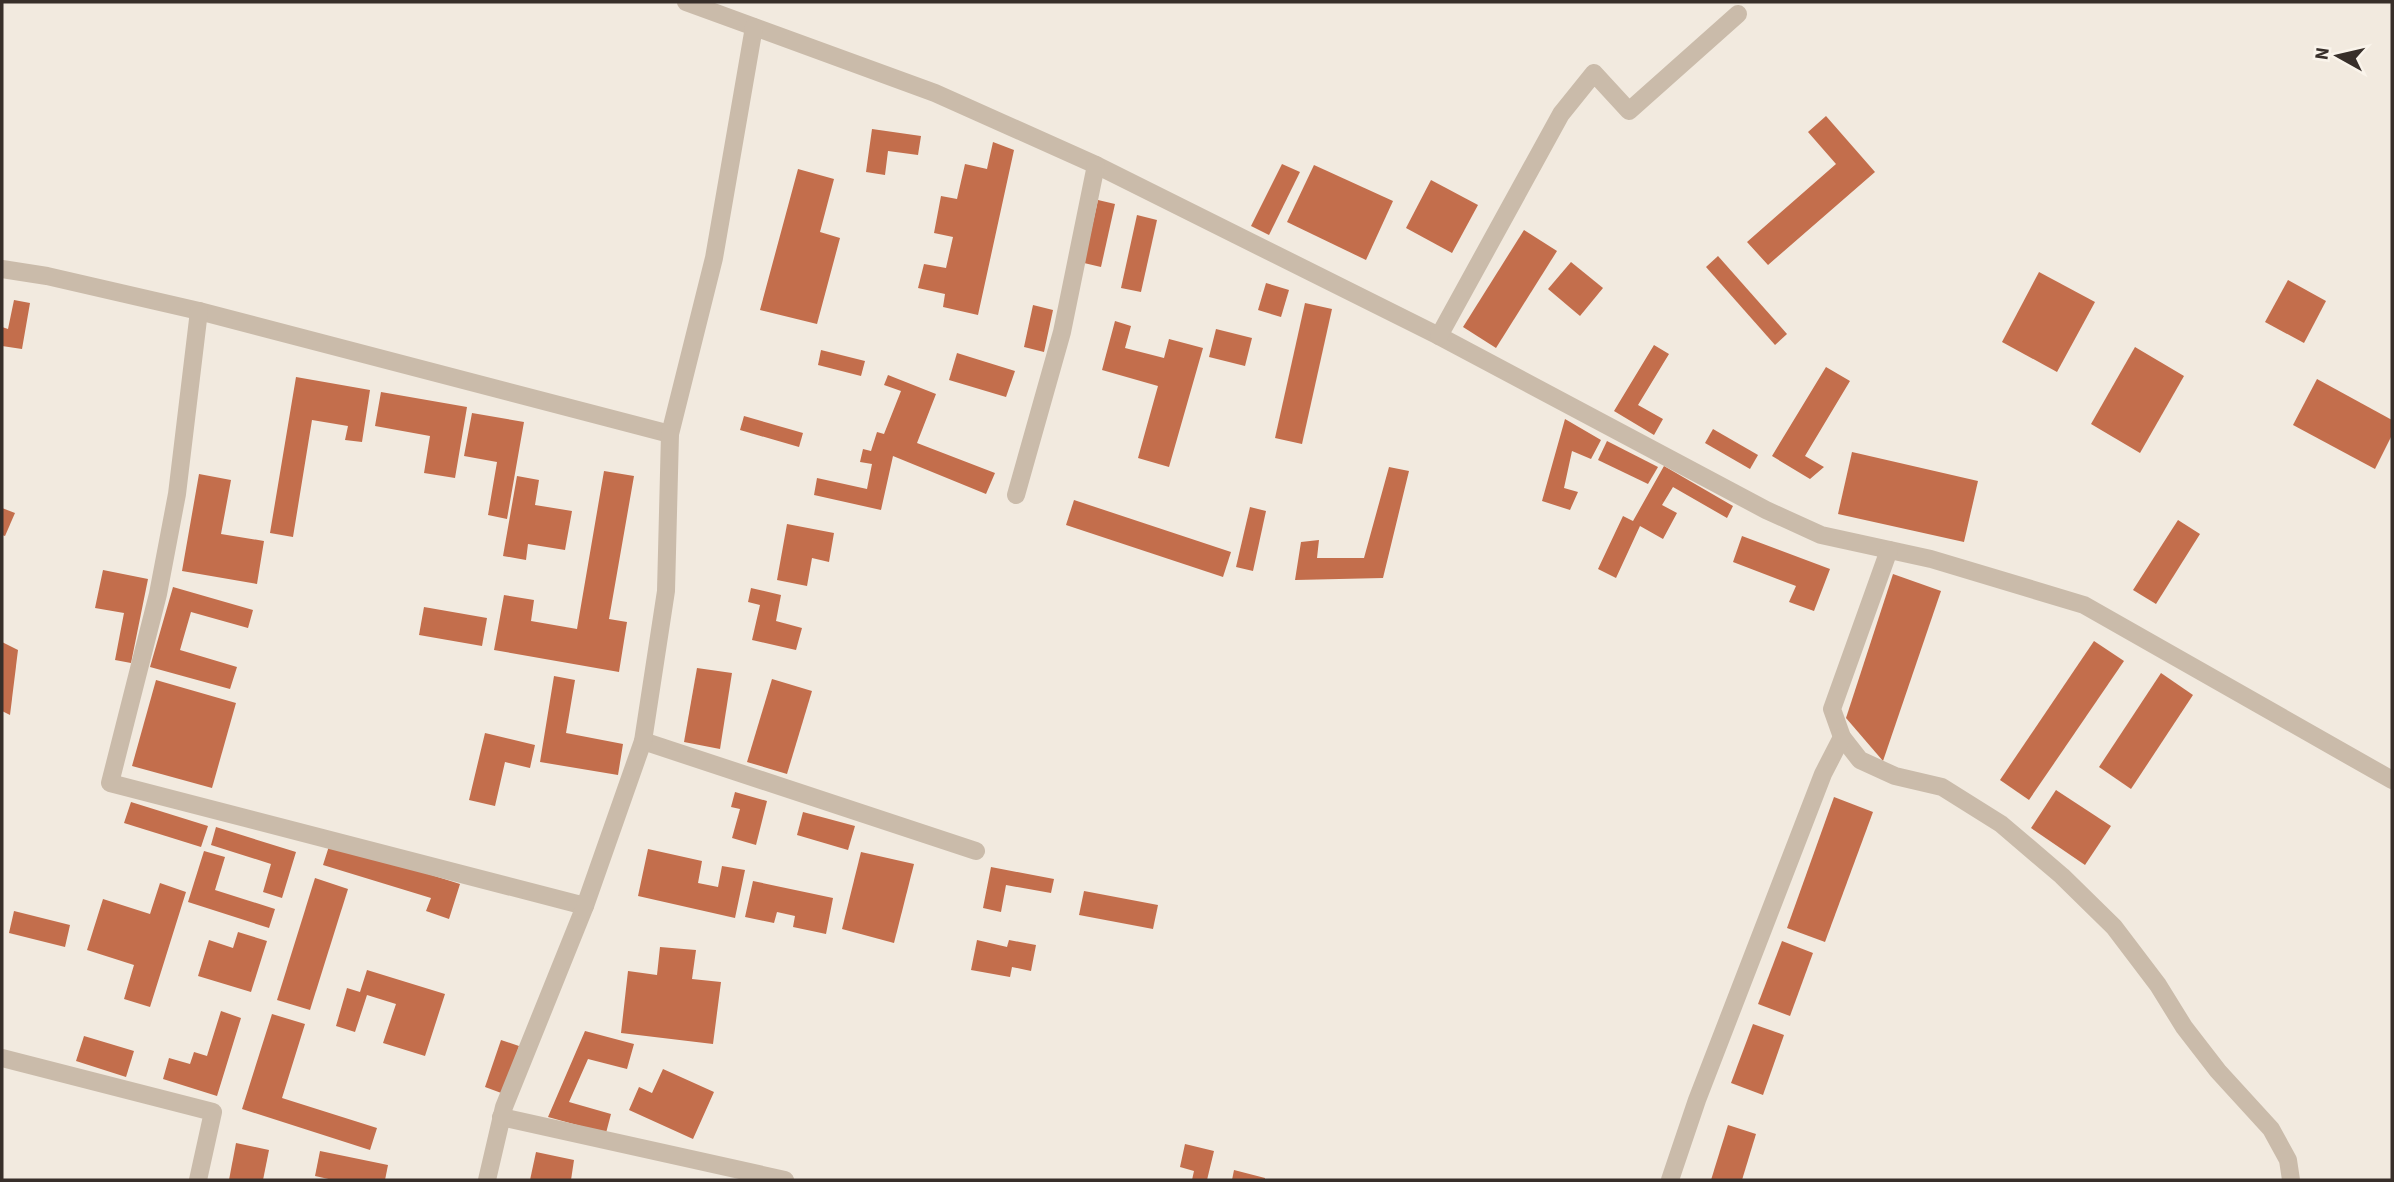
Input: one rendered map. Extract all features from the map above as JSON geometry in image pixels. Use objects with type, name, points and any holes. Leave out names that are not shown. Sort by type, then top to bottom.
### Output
[{"type":"street","points":[[686,2],[935,93],[1096,164],[1439,336],[1766,510],[1821,535],[1931,559],[2084,604],[2392,779]]},
{"type":"street","points":[[1439,336],[1560,114],[1594,73],[1629,111],[1738,14]]},
{"type":"street","points":[[487,1180],[501,1117],[585,906],[643,741],[666,591],[670,434],[714,258],[754,27]]},
{"type":"street","points":[[1016,495],[1062,332],[1096,164]]},
{"type":"street","points":[[2,269],[47,276],[199,312],[670,434]]},
{"type":"street","points":[[199,312],[177,494],[158,594],[110,783],[585,906]]},
{"type":"street","points":[[1889,550],[1832,709],[1842,737],[1860,760],[1895,776],[1942,787],[2001,824],[2062,876],[2114,927],[2218,1071],[2271,1129],[2288,1160],[2291,1180]]},
{"type":"street","points":[[1670,1180],[1697,1100],[1818,787],[1842,737]]},
{"type":"street","points":[[643,741],[976,851]]},
{"type":"street","points":[[2,1058],[213,1112],[198,1180]]},
{"type":"street","points":[[501,1117],[785,1180]]},
{"type":"building","points":[[1826,116],[1875,172],[1768,265],[1747,242],[1836,164],[1808,132]]},
{"type":"building","points":[[872,129],[921,136],[918,155],[888,151],[885,175],[866,172]]},
{"type":"building","points":[[993,142],[1014,150],[978,315],[943,307],[945,294],[918,288],[924,264],[946,268],[953,237],[934,233],[941,196],[957,199],[965,164],[987,169]]},
{"type":"building","points":[[1282,164],[1300,172],[1269,235],[1251,226]]},
{"type":"building","points":[[1314,165],[1393,201],[1366,260],[1287,222]]},
{"type":"building","points":[[798,169],[834,179],[820,232],[840,238],[817,324],[760,310]]},
{"type":"building","points":[[1431,180],[1478,205],[1452,253],[1406,228]]},
{"type":"building","points":[[1098,200],[1115,204],[1101,267],[1084,263]]},
{"type":"building","points":[[1137,215],[1157,220],[1141,292],[1121,288]]},
{"type":"building","points":[[1524,230],[1557,251],[1496,348],[1463,327]]},
{"type":"building","points":[[1718,256],[1787,334],[1775,345],[1706,267]]},
{"type":"building","points":[[1571,262],[1603,288],[1580,316],[1548,289]]},
{"type":"building","points":[[2039,272],[2095,302],[2057,372],[2002,342]]},
{"type":"building","points":[[2288,280],[2326,301],[2304,343],[2265,322]]},
{"type":"building","points":[[1266,283],[1289,290],[1281,317],[1258,310]]},
{"type":"building","points":[[14,300],[30,303],[22,349],[2,346],[2,327],[8,329]]},
{"type":"building","points":[[1305,303],[1332,309],[1302,444],[1275,438]]},
{"type":"building","points":[[1033,305],[1053,310],[1044,352],[1024,347]]},
{"type":"building","points":[[1115,321],[1131,326],[1125,348],[1164,358],[1169,339],[1203,348],[1169,467],[1138,458],[1158,386],[1102,370]]},
{"type":"building","points":[[1216,329],[1252,338],[1245,366],[1209,357]]},
{"type":"building","points":[[1654,345],[1669,354],[1638,405],[1663,419],[1654,435],[1614,411]]},
{"type":"building","points":[[2135,347],[2184,376],[2140,453],[2091,424]]},
{"type":"building","points":[[821,350],[865,361],[861,376],[818,365]]},
{"type":"building","points":[[957,353],[1015,371],[1006,397],[949,380]]},
{"type":"building","points":[[1826,367],[1850,381],[1805,456],[1824,467],[1810,479],[1772,456]]},
{"type":"building","points":[[888,375],[936,394],[917,443],[995,473],[986,494],[893,456],[881,510],[814,495],[817,478],[867,489],[872,464],[860,462],[863,449],[871,451],[877,432],[884,434],[901,391],[884,385]]},
{"type":"building","points":[[296,377],[370,390],[362,442],[345,440],[348,426],[312,420],[293,537],[270,533]]},
{"type":"building","points":[[2317,379],[2392,420],[2392,435],[2375,469],[2293,425]]},
{"type":"building","points":[[381,392],[467,407],[455,478],[424,473],[430,436],[375,426]]},
{"type":"building","points":[[472,413],[524,422],[507,519],[488,515],[497,462],[464,456]]},
{"type":"building","points":[[744,416],[803,433],[799,447],[740,430]]},
{"type":"building","points":[[1565,419],[1601,440],[1591,459],[1572,451],[1564,488],[1578,492],[1570,510],[1542,501]]},
{"type":"building","points":[[1713,429],[1758,455],[1750,469],[1705,443]]},
{"type":"building","points":[[1607,441],[1658,467],[1648,484],[1598,460]]},
{"type":"building","points":[[1852,452],[1978,481],[1964,542],[1838,514]]},
{"type":"building","points":[[1664,466],[1733,506],[1727,518],[1673,487],[1662,505],[1677,513],[1663,539],[1640,526],[1616,578],[1598,569],[1623,516],[1633,521]]},
{"type":"building","points":[[1389,467],[1409,471],[1383,578],[1295,580],[1301,542],[1319,540],[1317,558],[1364,558]]},
{"type":"building","points":[[604,471],[634,476],[609,619],[627,622],[619,672],[494,650],[504,595],[534,600],[531,621],[577,629]]},
{"type":"building","points":[[199,474],[231,480],[221,534],[264,541],[257,584],[182,571]]},
{"type":"building","points":[[517,476],[539,480],[535,505],[572,511],[565,550],[528,544],[526,560],[503,556]]},
{"type":"building","points":[[1074,500],[1231,552],[1223,577],[1066,525]]},
{"type":"building","points":[[1250,507],[1266,511],[1253,571],[1236,567]]},
{"type":"building","points":[[2,508],[15,513],[5,536],[2,535]]},
{"type":"building","points":[[2178,520],[2200,534],[2156,604],[2133,590]]},
{"type":"building","points":[[787,524],[834,533],[829,562],[812,558],[807,586],[777,580]]},
{"type":"building","points":[[1742,536],[1830,569],[1814,611],[1789,602],[1796,586],[1733,562]]},
{"type":"building","points":[[103,570],[148,579],[131,663],[115,660],[124,613],[95,608]]},
{"type":"building","points":[[1893,574],[1941,591],[1883,761],[1846,718]]},
{"type":"building","points":[[173,587],[253,610],[248,628],[191,612],[180,650],[237,667],[230,689],[150,667]]},
{"type":"building","points":[[751,588],[781,595],[776,621],[802,628],[796,650],[752,640],[760,605],[748,602]]},
{"type":"building","points":[[424,607],[487,618],[482,646],[419,635]]},
{"type":"building","points":[[2094,641],[2124,661],[2029,800],[2000,780]]},
{"type":"building","points":[[2,642],[18,650],[10,715],[2,711]]},
{"type":"building","points":[[697,668],[732,673],[720,749],[684,742]]},
{"type":"building","points":[[2161,673],[2193,695],[2131,789],[2099,767]]},
{"type":"building","points":[[554,676],[575,680],[566,733],[623,744],[618,775],[540,762]]},
{"type":"building","points":[[772,679],[812,691],[787,774],[747,762]]},
{"type":"building","points":[[156,680],[236,703],[212,788],[132,766]]},
{"type":"building","points":[[485,733],[535,745],[530,768],[505,762],[495,806],[469,800]]},
{"type":"building","points":[[2056,790],[2111,826],[2085,865],[2031,828]]},
{"type":"building","points":[[735,792],[767,801],[756,845],[732,838],[740,809],[731,807]]},
{"type":"building","points":[[1834,797],[1873,812],[1825,942],[1787,928]]},
{"type":"building","points":[[131,802],[208,826],[201,847],[124,823]]},
{"type":"building","points":[[803,812],[855,826],[848,850],[797,835]]},
{"type":"building","points":[[216,827],[296,852],[282,898],[263,892],[271,864],[211,845]]},
{"type":"building","points":[[330,843],[460,884],[449,919],[426,911],[431,898],[323,865]]},
{"type":"building","points":[[648,849],[702,861],[698,883],[718,887],[722,866],[745,870],[735,918],[638,896]]},
{"type":"building","points":[[204,851],[225,857],[215,890],[275,909],[269,928],[188,902]]},
{"type":"building","points":[[861,852],[914,864],[894,943],[842,929]]},
{"type":"building","points":[[991,867],[1054,879],[1051,893],[1006,885],[1001,912],[983,908]]},
{"type":"building","points":[[315,878],[348,889],[310,1010],[277,1000]]},
{"type":"building","points":[[753,881],[833,898],[826,934],[793,927],[795,916],[777,912],[774,923],[745,917]]},
{"type":"building","points":[[160,883],[186,892],[150,1007],[124,999],[134,965],[87,950],[103,899],[150,914]]},
{"type":"building","points":[[1084,891],[1158,905],[1153,929],[1079,915]]},
{"type":"building","points":[[14,911],[70,925],[65,947],[9,933]]},
{"type":"building","points":[[238,932],[267,941],[251,992],[198,976],[209,940],[233,948]]},
{"type":"building","points":[[977,940],[1007,947],[1009,940],[1036,945],[1031,971],[1012,967],[1010,977],[971,970]]},
{"type":"building","points":[[1782,941],[1813,953],[1790,1016],[1758,1004]]},
{"type":"building","points":[[660,947],[696,950],[692,979],[721,982],[713,1044],[621,1033],[628,971],[657,975]]},
{"type":"building","points":[[367,970],[445,994],[425,1056],[383,1043],[396,1004],[367,995],[355,1032],[336,1026],[347,988],[360,992]]},
{"type":"building","points":[[221,1011],[241,1018],[217,1096],[163,1079],[169,1058],[190,1064],[194,1052],[207,1056]]},
{"type":"building","points":[[272,1014],[305,1024],[282,1098],[377,1128],[370,1150],[242,1109]]},
{"type":"building","points":[[1753,1024],[1784,1035],[1763,1095],[1731,1083]]},
{"type":"building","points":[[585,1031],[634,1044],[627,1069],[588,1059],[569,1102],[611,1114],[606,1133],[548,1117]]},
{"type":"building","points":[[84,1036],[134,1051],[126,1077],[76,1061]]},
{"type":"building","points":[[501,1040],[519,1046],[504,1094],[485,1087]]},
{"type":"building","points":[[663,1069],[714,1092],[693,1139],[629,1110],[639,1087],[652,1093]]},
{"type":"building","points":[[1728,1125],[1756,1134],[1742,1180],[1711,1180]]},
{"type":"building","points":[[236,1143],[269,1150],[263,1180],[229,1180]]},
{"type":"building","points":[[1185,1144],[1214,1151],[1207,1180],[1192,1180],[1194,1171],[1180,1167]]},
{"type":"building","points":[[320,1151],[388,1165],[385,1180],[333,1180],[315,1176]]},
{"type":"building","points":[[536,1152],[574,1160],[571,1180],[530,1180]]},
{"type":"building","points":[[1234,1170],[1265,1178],[1265,1180],[1232,1180]]}]
